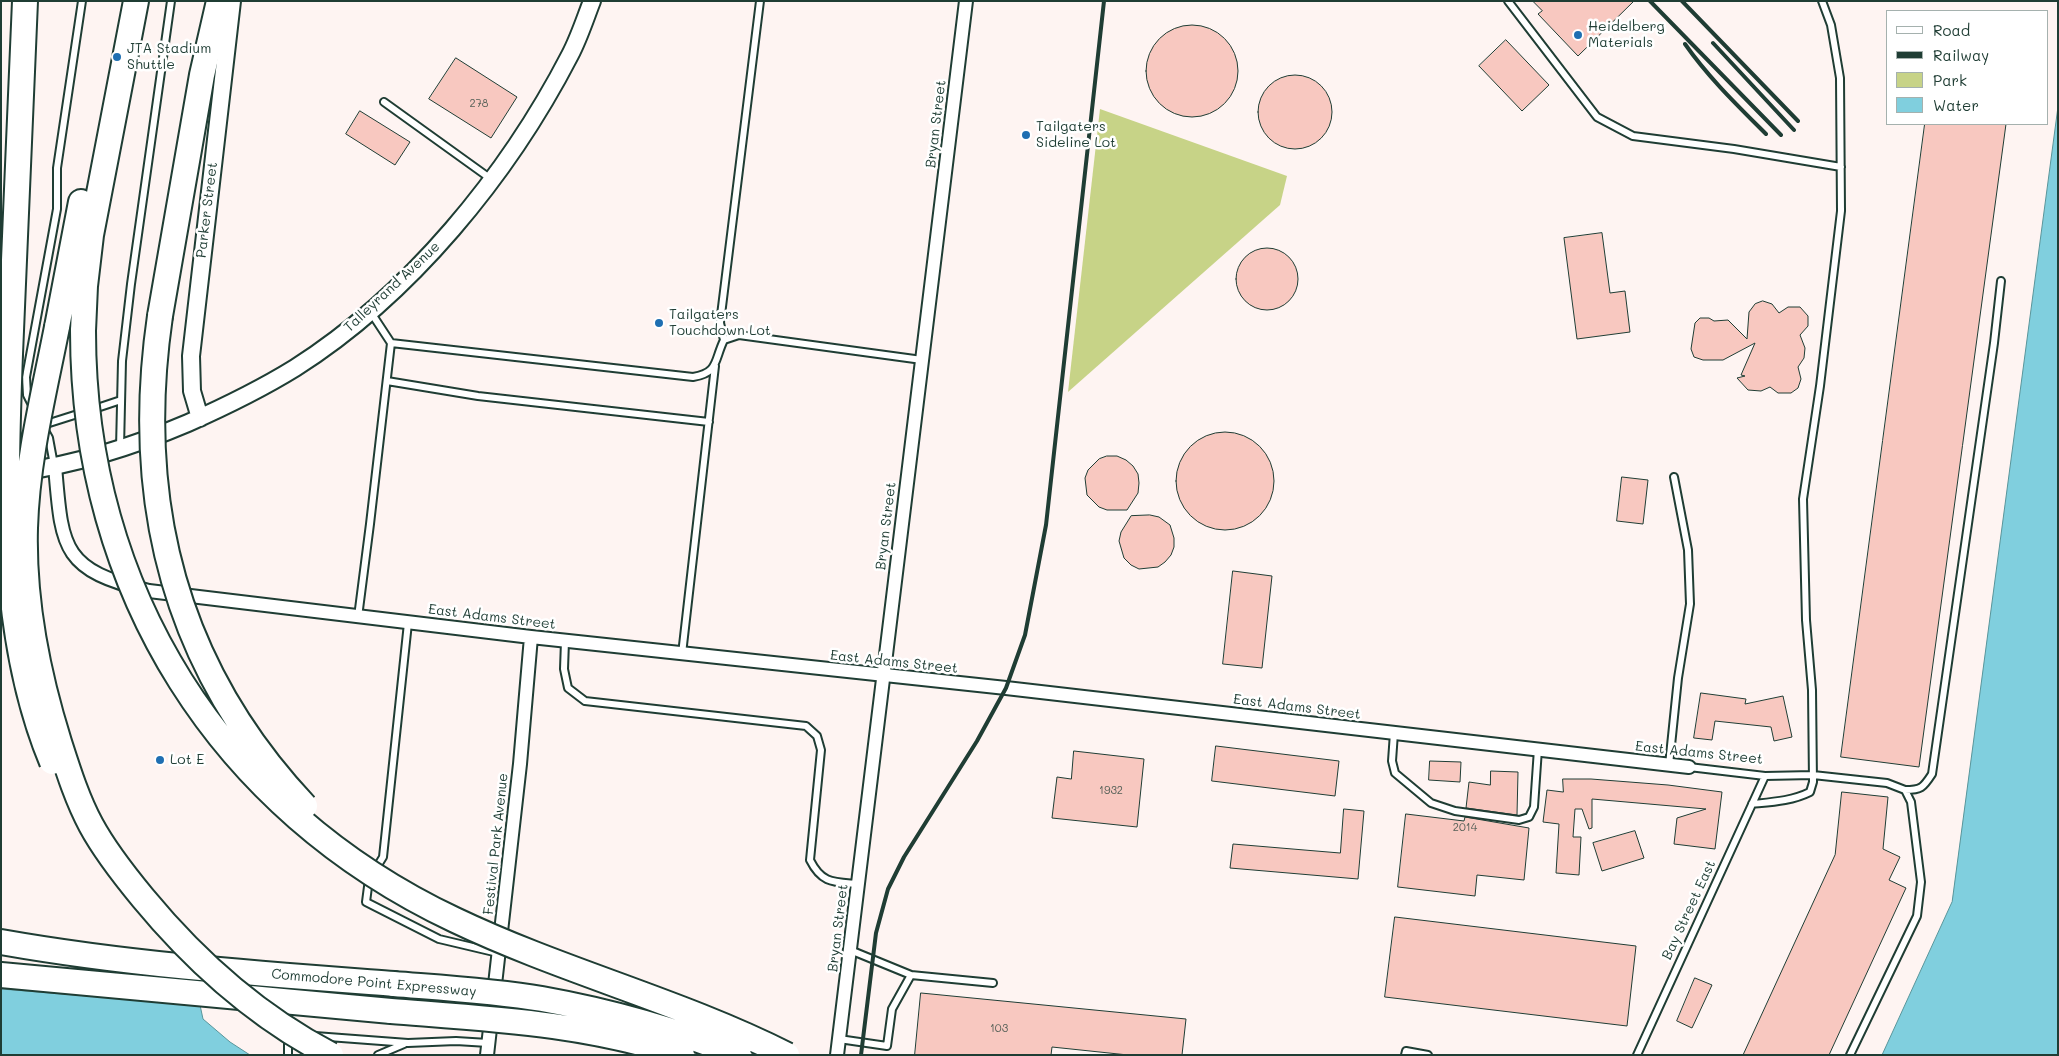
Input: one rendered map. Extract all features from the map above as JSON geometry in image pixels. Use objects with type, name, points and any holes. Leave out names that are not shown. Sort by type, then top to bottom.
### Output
[{"type":"highway","points":[[25,1],[4,540],[9,625],[20,678],[39,734],[57,771],[128,880],[167,925],[232,988],[263,1012],[331,1055]]},
{"type":"highway","points":[[91,825],[65,762],[38,667],[27,590],[26,516],[35,440],[119,1]]},
{"type":"highway","points":[[136,1],[87,267],[83,317],[84,378],[89,432],[104,507],[115,544],[135,596],[166,656],[197,706],[235,756],[278,800],[325,842],[369,873],[428,907],[473,928],[523,949],[715,1021],[787,1055]]},
{"type":"highway","points":[[219,1],[202,75],[160,316],[152,398],[154,479],[168,559],[184,610],[197,643],[213,678],[242,727],[294,794],[326,827],[391,882],[428,907]]},
{"type":"highway","name":"Commodore Point Expressway","points":[[1,942],[190,968],[502,994],[571,1005],[660,1027],[740,1055]]},
{"type":"highway","name":"Commodore Point Expressway","points":[[1,974],[574,1028],[629,1039],[682,1055]]},
{"type":"street","name":"Parker Street","points":[[200,418],[192,391],[191,356],[232,1]]},
{"type":"street","name":"Talleyrand Avenue","points":[[1,475],[55,466],[120,449],[200,418],[255,391],[296,367],[370,311],[448,235],[510,155],[546,99],[571,53],[592,1]]},
{"type":"street","name":"Bryan Street","points":[[838,1055],[966,1]]},
{"type":"street","name":"East Adams Street","points":[[55,466],[60,521],[64,539],[76,559],[84,567],[104,578],[171,595],[565,641],[1006,688],[1689,767]]},
{"type":"street","name":"Festival Park Avenue","points":[[487,1049],[520,764],[531,637]]},
{"type":"lane","points":[[55,466],[49,438],[27,395],[26,377],[57,209],[57,168],[82,1]]},
{"type":"lane","points":[[120,449],[122,361],[171,1]]},
{"type":"lane","points":[[682,654],[715,366],[724,340],[720,323],[760,1]]},
{"type":"lane","points":[[1508,1],[1597,117],[1633,136],[1734,149],[1841,167]]},
{"type":"lane","points":[[1752,804],[1800,797],[1810,792],[1813,775],[1812,690],[1806,620],[1802,499],[1820,386],[1841,211],[1840,78],[1831,25],[1822,1]]},
{"type":"lane","points":[[384,102],[492,180]]},
{"type":"lane","points":[[1850,1055],[1917,916],[1921,882],[1911,802],[1905,790],[1917,790],[1924,786],[1932,774],[1994,343],[2001,281]]},
{"type":"lane","points":[[358,617],[391,343],[370,311]]},
{"type":"lane","points":[[724,340],[739,335],[922,360]]},
{"type":"lane","points":[[391,343],[693,377],[706,375],[715,366]]},
{"type":"lane","points":[[387,382],[478,396],[710,422]]},
{"type":"lane","points":[[42,425],[121,400]]},
{"type":"lane","points":[[1669,765],[1678,678],[1690,604],[1688,550],[1674,476]]},
{"type":"lane","points":[[408,623],[383,857],[368,880],[366,902],[439,939],[498,953]]},
{"type":"lane","points":[[565,641],[564,670],[568,688],[585,701],[806,726],[817,736],[821,750],[810,860],[816,872],[824,879],[833,882],[858,884]]},
{"type":"lane","points":[[1394,733],[1392,761],[1396,773],[1431,803],[1455,810],[1519,820],[1530,817],[1534,808],[1538,750]]},
{"type":"lane","name":"East Adams Street","points":[[1689,767],[1765,776],[1813,775],[1887,783],[1905,790]]},
{"type":"lane","name":"Bay Street East","points":[[1637,1055],[1765,776]]},
{"type":"lane","points":[[850,950],[912,975],[993,983]]},
{"type":"lane","points":[[839,1040],[887,1046],[892,1009],[912,975]]},
{"type":"lane","points":[[288,1055],[288,1042],[294,1035],[408,1043],[456,1041],[487,1049]]},
{"type":"lane","points":[[378,1055],[408,1043]]},
{"type":"lane","points":[[1405,1055],[1406,1052],[1428,1055]]},
{"type":"green space","points":[[1100,109],[1287,176],[1280,205],[1068,392]]},
{"type":"water","points":[[2058,107],[2058,1055],[1882,1055],[1952,902]]},
{"type":"water","points":[[1,989],[200,1005],[203,1019],[230,1042],[250,1055],[1,1055]]},
{"type":"building","name":"Heidelberg Materials","points":[[1533,1],[1634,1],[1578,56],[1538,14],[1542,11]]},
{"type":"building","points":[[1183,25],[1201,25],[1218,32],[1231,45],[1238,62],[1238,80],[1231,97],[1218,110],[1201,117],[1183,117],[1166,110],[1153,97],[1146,80],[1146,62],[1153,45],[1166,32]]},
{"type":"building","points":[[1506,40],[1549,85],[1522,111],[1479,66]]},
{"type":"building","points":[[456,58],[517,97],[491,138],[429,99]]},
{"type":"building","points":[[1295,75],[1316,81],[1326,91],[1332,112],[1326,133],[1316,143],[1295,149],[1274,143],[1264,133],[1258,112],[1264,91],[1274,81]]},
{"type":"building","points":[[360,111],[410,142],[395,165],[346,134]]},
{"type":"building","points":[[1925,125],[2006,125],[1919,767],[1841,757]]},
{"type":"building","points":[[1602,233],[1610,293],[1625,291],[1630,332],[1577,339],[1564,238]]},
{"type":"building","points":[[1267,248],[1279,250],[1289,257],[1296,267],[1298,279],[1296,291],[1289,301],[1279,308],[1267,310],[1255,308],[1245,301],[1238,291],[1236,279],[1238,267],[1245,257],[1255,250]]},
{"type":"building","points":[[1763,301],[1772,304],[1779,313],[1788,307],[1800,307],[1808,316],[1808,326],[1800,335],[1805,348],[1804,358],[1798,367],[1801,379],[1798,388],[1791,393],[1778,393],[1770,387],[1761,391],[1748,390],[1737,378],[1745,376],[1741,375],[1755,343],[1723,360],[1703,360],[1694,357],[1691,349],[1695,323],[1700,318],[1709,318],[1714,321],[1728,320],[1747,339],[1749,312],[1755,304]]},
{"type":"building","points":[[1225,432],[1244,436],[1260,446],[1270,462],[1274,481],[1270,500],[1260,516],[1244,526],[1225,530],[1206,526],[1190,516],[1180,500],[1176,481],[1180,462],[1190,446],[1206,436]]},
{"type":"building","points":[[1107,456],[1117,456],[1126,460],[1138,474],[1138,493],[1127,510],[1107,510],[1099,507],[1087,495],[1085,478],[1088,470],[1099,459]]},
{"type":"building","points":[[1622,477],[1648,480],[1643,524],[1617,521]]},
{"type":"building","points":[[1150,515],[1159,517],[1170,525],[1174,538],[1174,547],[1171,555],[1158,567],[1139,569],[1131,565],[1124,558],[1119,541],[1121,532],[1131,516]]},
{"type":"building","points":[[1233,571],[1272,576],[1262,668],[1223,664]]},
{"type":"building","points":[[1701,693],[1746,699],[1745,704],[1783,696],[1792,737],[1774,741],[1771,727],[1715,721],[1712,740],[1694,738]]},
{"type":"building","points":[[1216,746],[1339,761],[1335,796],[1212,781]]},
{"type":"building","points":[[1074,751],[1144,759],[1137,827],[1052,818],[1057,777],[1071,779]]},
{"type":"building","points":[[1430,761],[1461,762],[1460,782],[1429,780]]},
{"type":"building","points":[[1491,771],[1518,772],[1517,815],[1466,808],[1469,782],[1490,785]]},
{"type":"building","points":[[1563,779],[1591,779],[1668,785],[1722,792],[1715,849],[1674,844],[1677,818],[1706,809],[1592,799],[1592,828],[1589,829],[1582,809],[1575,809],[1573,837],[1581,837],[1579,875],[1556,873],[1559,824],[1543,822],[1547,790],[1563,792]]},
{"type":"building","points":[[1842,792],[1888,797],[1883,849],[1900,857],[1889,880],[1906,888],[1829,1055],[1743,1055],[1835,855]]},
{"type":"building","points":[[1344,809],[1364,811],[1358,879],[1230,868],[1233,844],[1340,853]]},
{"type":"building","points":[[1406,814],[1464,821],[1465,817],[1529,828],[1524,880],[1477,875],[1475,896],[1398,887]]},
{"type":"building","points":[[1635,831],[1644,858],[1602,871],[1593,843]]},
{"type":"building","points":[[1395,917],[1636,946],[1627,1026],[1385,997]]},
{"type":"building","points":[[1695,978],[1712,985],[1692,1028],[1677,1021]]},
{"type":"building","points":[[921,993],[1186,1019],[1182,1055],[1128,1055],[1052,1047],[1051,1055],[915,1055]]},
{"type":"railway","points":[[861,1055],[876,933],[888,889],[904,857],[977,741],[1006,688],[1025,635],[1046,525],[1104,1]]},
{"type":"railway","points":[[1650,1],[1781,135]]},
{"type":"railway","points":[[1682,1],[1798,121]]},
{"type":"railway","points":[[1713,43],[1794,130]]},
{"type":"railway","points":[[1685,44],[1713,79],[1766,134]]},
{"type":"place","name":"Heidelberg Materials","points":[[1578,35]]},
{"type":"place","name":"JTA Stadium Shuttle","points":[[117,57]]},
{"type":"place","name":"Tailgaters Sideline Lot","points":[[1026,135]]},
{"type":"place","name":"Tailgaters Touchdown Lot","points":[[659,323]]},
{"type":"place","name":"Lot E","points":[[160,760]]}]
